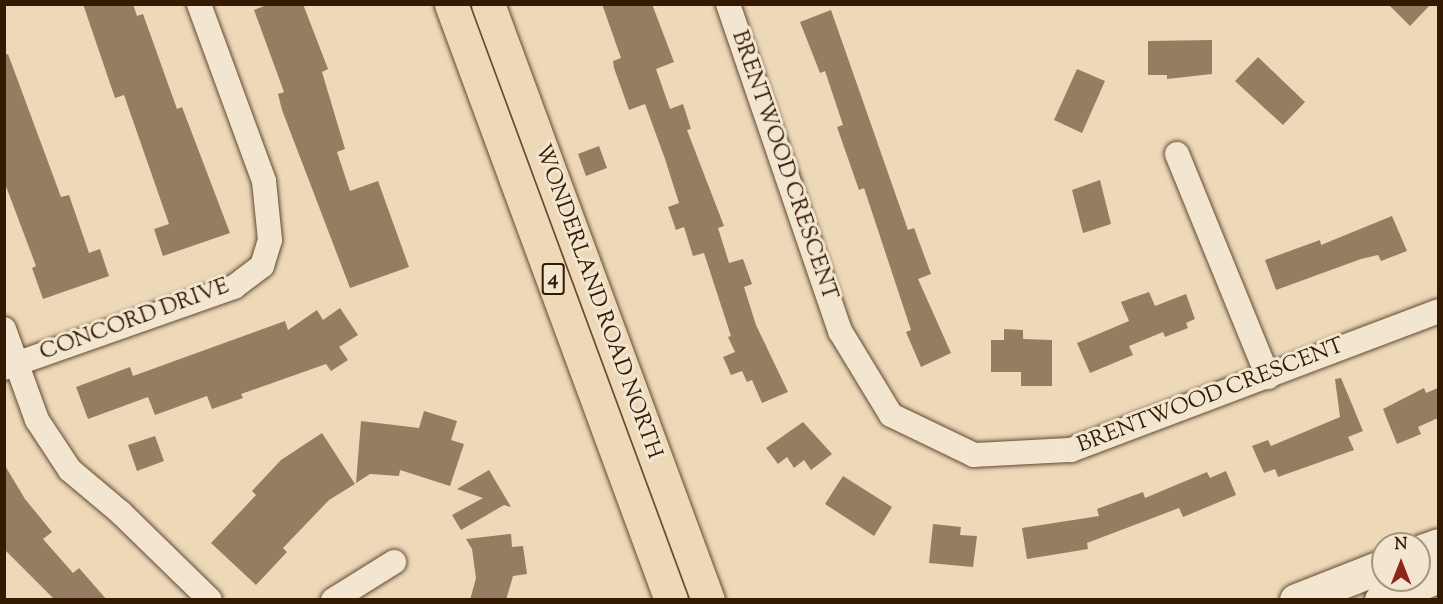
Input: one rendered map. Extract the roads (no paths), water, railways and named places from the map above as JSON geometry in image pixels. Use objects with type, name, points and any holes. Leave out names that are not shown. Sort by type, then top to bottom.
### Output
[{"type":"main road","name":"WONDERLAND ROAD NORTH","points":[[451,4],[671,600]]},
{"type":"main road","name":"WONDERLAND ROAD NORTH","points":[[488,4],[708,600]]},
{"type":"main road","points":[[1296,600],[1371,571]]},
{"type":"main road","points":[[1381,600],[1438,576]]},
{"type":"street","name":"CONCORD DRIVE","points":[[10,366],[234,287],[262,266],[270,240],[264,181],[199,4]]},
{"type":"street","name":"BRENTWOOD CRESCENT","points":[[728,4],[840,331],[891,415],[974,455],[1071,450],[1438,311]]},
{"type":"street","points":[[1177,154],[1268,377]]},
{"type":"street","points":[[4,329],[10,366],[37,420],[70,470],[122,513],[210,600]]},
{"type":"street","points":[[333,600],[394,562]]}]
